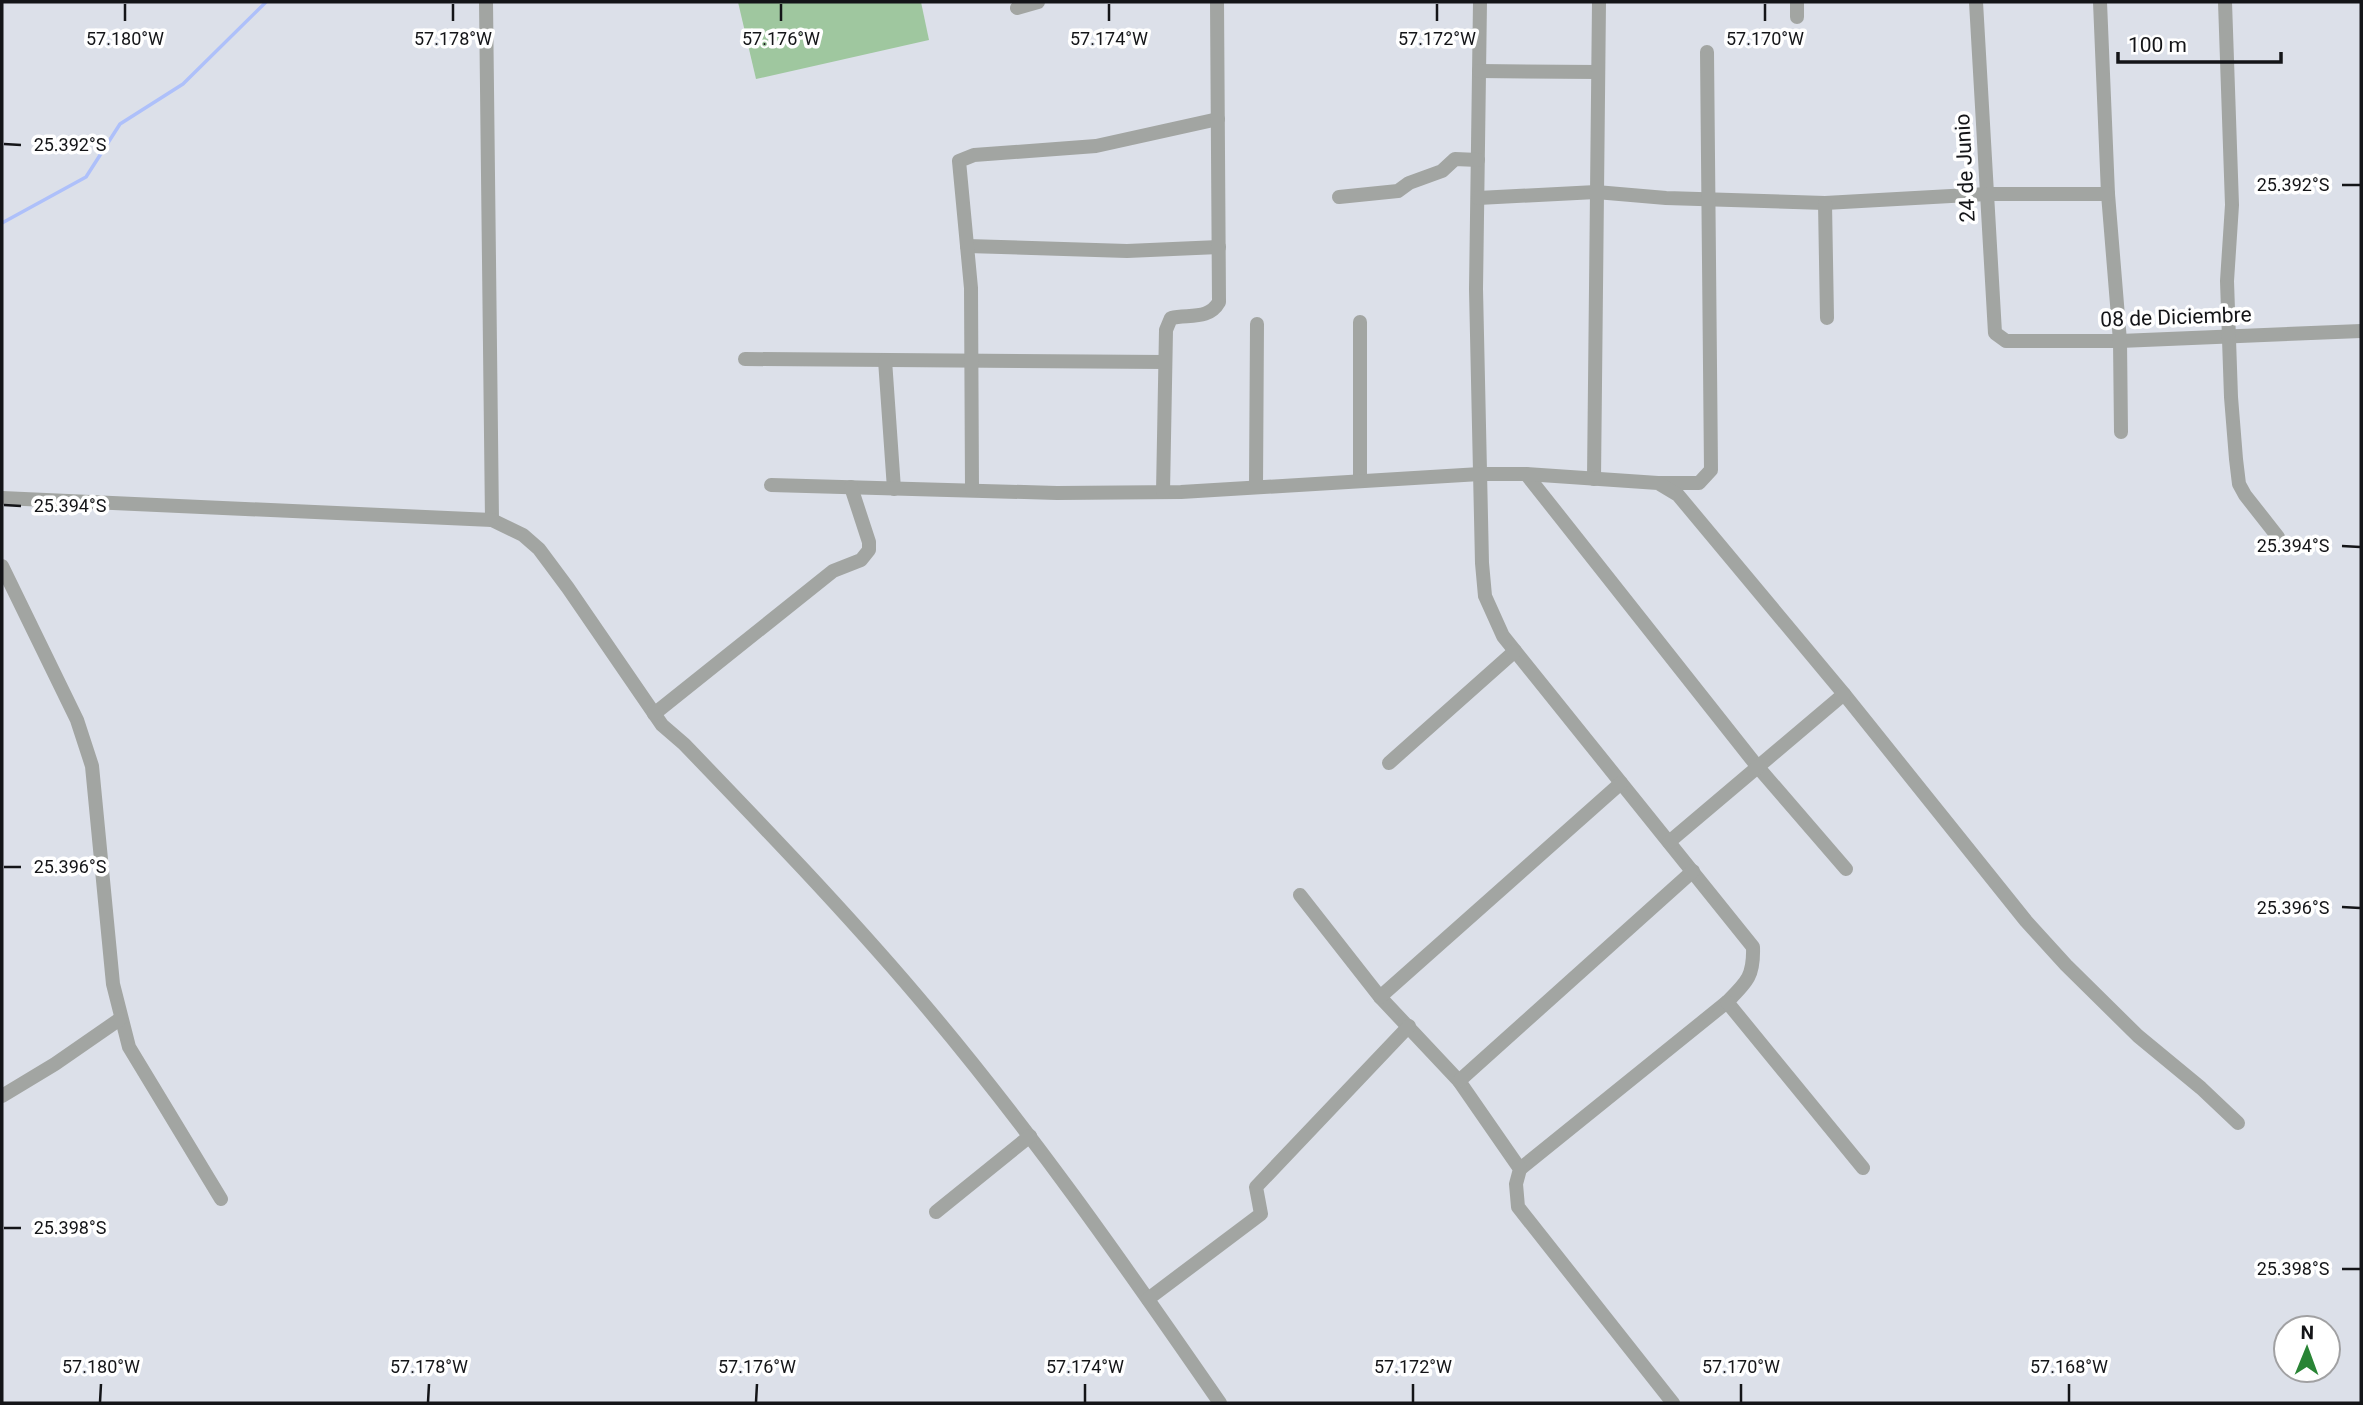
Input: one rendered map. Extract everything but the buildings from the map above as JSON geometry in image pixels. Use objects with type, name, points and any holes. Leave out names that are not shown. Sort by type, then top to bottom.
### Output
[{"type":"street","points":[[486,2],[492,520]]},
{"type":"street","points":[[1017,8],[1038,2]]},
{"type":"street","points":[[1163,492],[1166,330],[1171,318],[1203,315],[1214,311],[1219,302],[1217,2]]},
{"type":"street","points":[[1480,2],[1476,289],[1485,596],[1503,636],[1754,947],[1754,967],[1748,982],[1727,1002],[1520,1169],[1516,1184],[1518,1207],[1673,1403]]},
{"type":"street","points":[[1594,479],[1599,2]]},
{"type":"street","points":[[1797,2],[1797,17]]},
{"type":"street","name":"24 de Junio","points":[[1976,2],[1995,333]]},
{"type":"street","points":[[2099,2],[2108,194],[2120,341],[2121,432]]},
{"type":"street","points":[[2225,2],[2232,205],[2227,281],[2231,397],[2239,484],[2278,537]]},
{"type":"street","points":[[771,485],[972,491],[1163,492],[1480,474],[1527,474],[1699,484],[1711,470],[1707,52]]},
{"type":"street","points":[[1479,71],[1598,72]]},
{"type":"street","points":[[972,491],[971,288],[959,161],[974,155],[1096,146],[1218,119]]},
{"type":"street","points":[[1339,197],[1398,191],[1409,183],[1442,171],[1455,159],[1478,160]]},
{"type":"street","points":[[1478,198],[1597,192],[1709,200],[1825,203],[1987,194],[2108,194]]},
{"type":"street","points":[[1825,203],[1827,318]]},
{"type":"street","points":[[967,246],[1127,251],[1219,247]]},
{"type":"street","points":[[1360,322],[1360,480]]},
{"type":"street","points":[[1256,486],[1257,324]]},
{"type":"street","name":"08 de Diciembre","points":[[1995,333],[2006,341],[2120,341],[2361,331]]},
{"type":"street","points":[[744,359],[1165,362]]},
{"type":"street","points":[[885,360],[894,489]]},
{"type":"street","points":[[1527,474],[1757,766],[1846,869]]},
{"type":"street","points":[[1658,483],[1678,495],[2058,957],[2138,1035],[2238,1123]]},
{"type":"street","points":[[654,714],[833,571],[861,560],[869,550],[869,542],[851,487]]},
{"type":"street","points":[[2,498],[492,520],[523,535],[539,549],[662,725],[684,744],[821,887],[918,996],[1030,1136],[1220,1403]]},
{"type":"street","points":[[2,566],[77,720],[92,766],[113,984],[129,1047],[221,1199]]},
{"type":"street","points":[[1389,763],[1515,651]]},
{"type":"street","points":[[1669,842],[1844,694]]},
{"type":"street","points":[[1380,997],[1622,783]]},
{"type":"street","points":[[1459,1081],[1693,871]]},
{"type":"street","points":[[1300,895],[1380,997],[1459,1081],[1520,1169]]},
{"type":"street","points":[[1727,1002],[1863,1168]]},
{"type":"street","points":[[2,1096],[55,1064],[120,1019]]},
{"type":"street","points":[[1148,1299],[1261,1214],[1256,1187],[1409,1026]]},
{"type":"street","points":[[936,1212],[1030,1136]]},
{"type":"green space","points":[[738,2],[921,2],[929,40],[756,79]]},
{"type":"waterway","points":[[2,223],[86,177],[120,124],[183,84],[266,2]]}]
